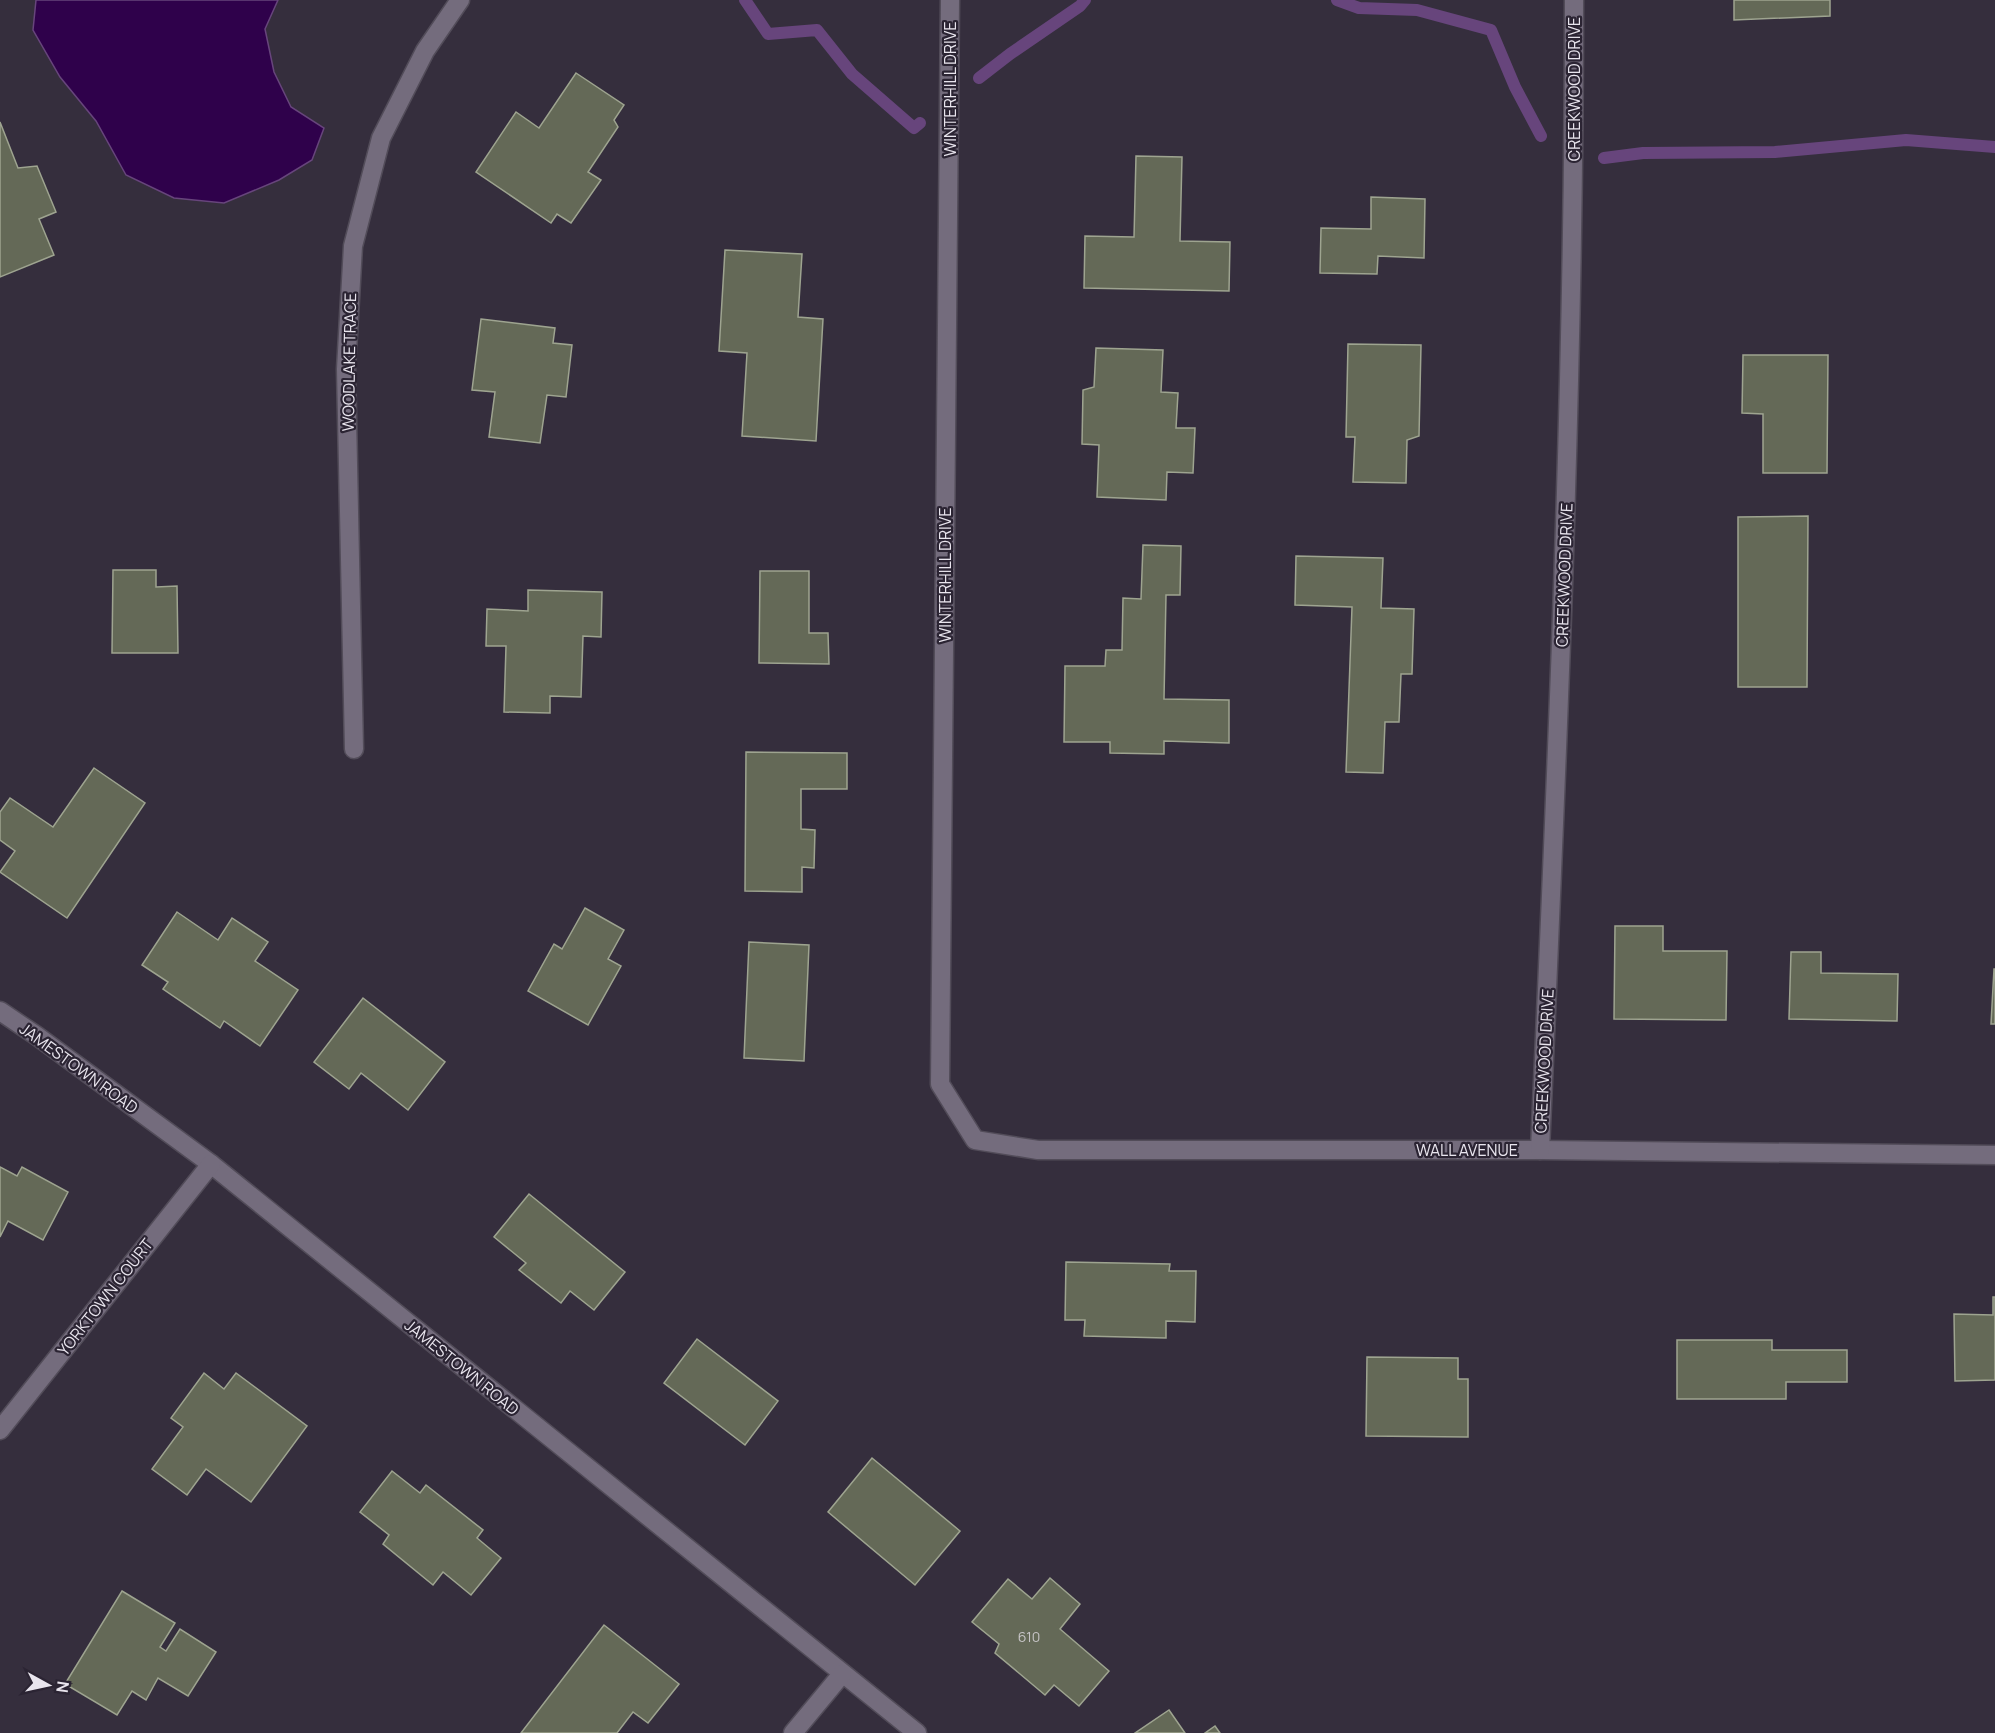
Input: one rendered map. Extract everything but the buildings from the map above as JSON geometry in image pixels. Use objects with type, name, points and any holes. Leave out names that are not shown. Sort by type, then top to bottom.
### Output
[{"type":"street","name":"WOODLAKE TRACE","points":[[354,749],[346,369],[352,246],[381,138],[425,51],[460,0]]},
{"type":"street","name":"WINTERHILL DRIVE","points":[[950,0],[940,1084],[975,1140]]},
{"type":"street","name":"CREEKWOOD DRIVE","points":[[1540,1150],[1563,627],[1574,188],[1574,0]]},
{"type":"street","name":"JAMESTOWN ROAD","points":[[0,1011],[37,1035],[211,1164],[917,1733]]},
{"type":"street","name":"WALL AVENUE","points":[[975,1140],[1038,1150],[1540,1150],[1995,1155]]},
{"type":"street","name":"YORKTOWN COURT","points":[[0,1430],[211,1164]]},
{"type":"street","points":[[793,1733],[842,1674]]},
{"type":"shaded area","points":[[36,0],[278,0],[265,29],[274,72],[291,107],[324,128],[312,160],[279,180],[224,203],[174,198],[126,175],[96,121],[60,77],[33,30]]},
{"type":"waterway","points":[[745,0],[768,34],[817,30],[852,74],[914,128],[920,123]]},
{"type":"waterway","points":[[979,78],[1080,6],[1085,0]]},
{"type":"waterway","points":[[1337,0],[1359,8],[1417,10],[1491,30],[1515,87],[1541,136]]},
{"type":"waterway","points":[[1604,158],[1643,153],[1775,152],[1906,140],[1995,147]]}]
